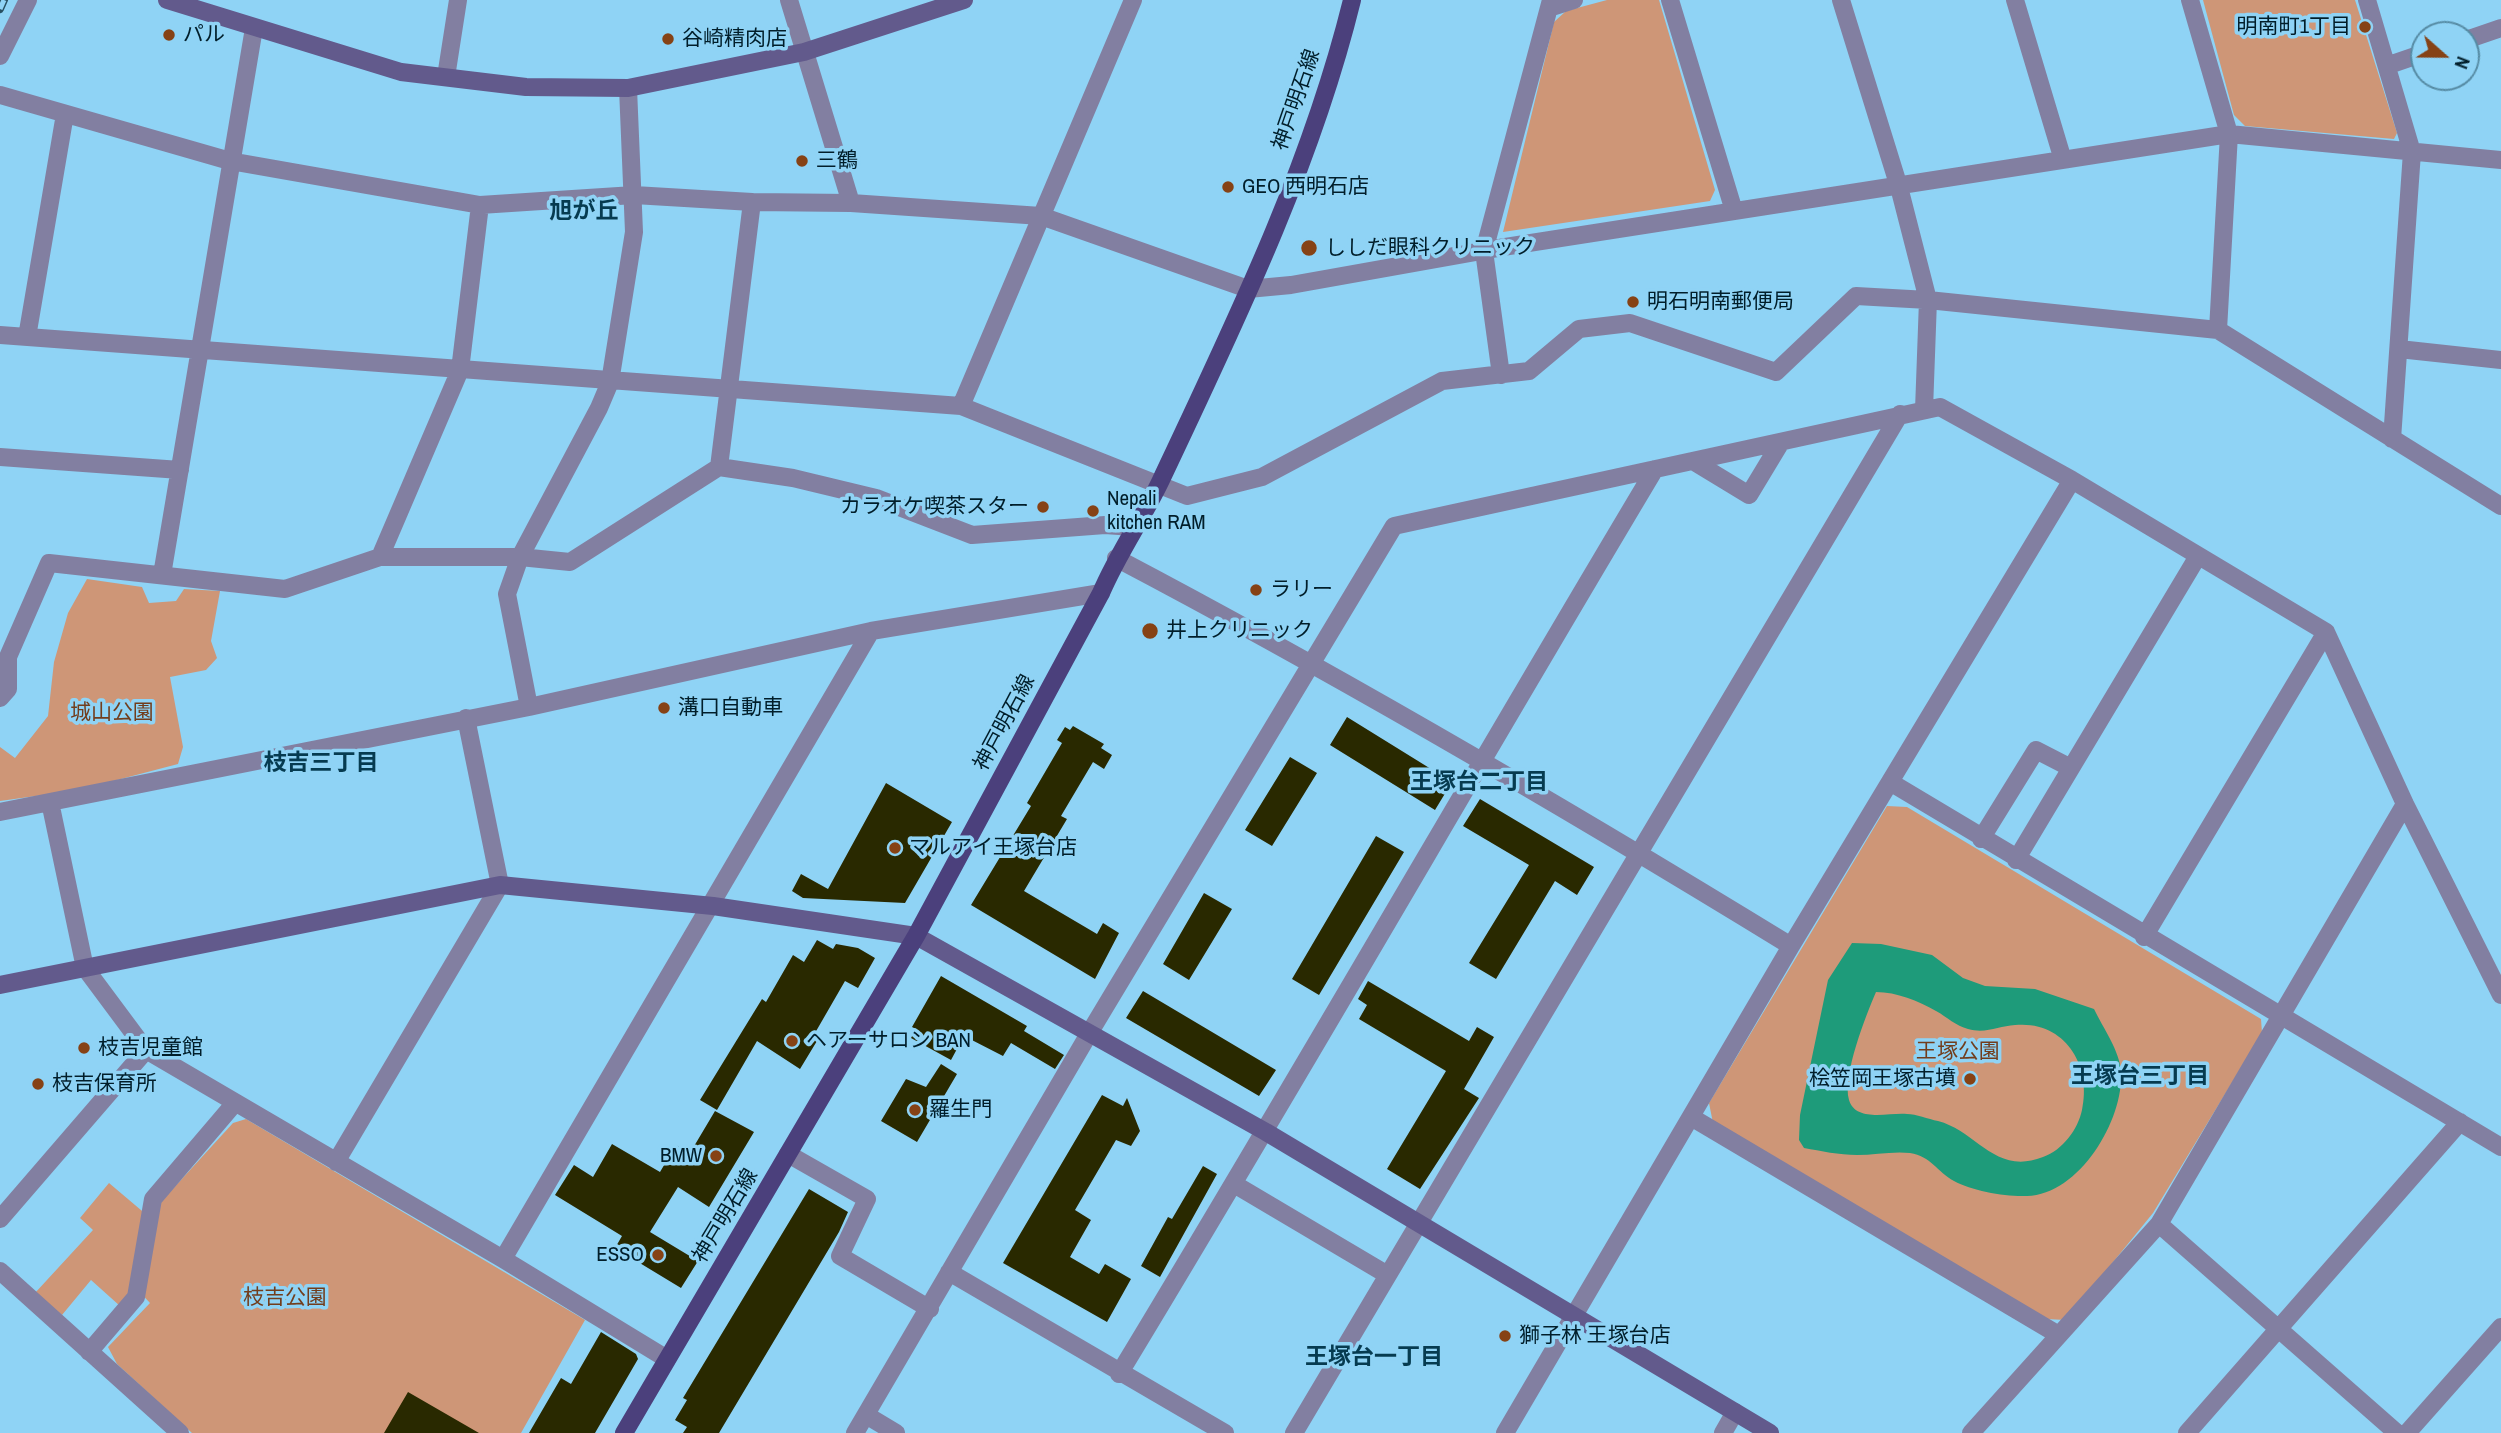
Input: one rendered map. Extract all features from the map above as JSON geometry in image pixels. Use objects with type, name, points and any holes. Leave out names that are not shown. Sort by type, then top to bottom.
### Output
[{"type":"main road","name":"神戸明石線","points":[[624,1433],[916,936],[1101,593],[1116,558],[1159,484],[1283,209],[1321,104],[1352,0]]},
{"type":"street","points":[[0,56],[28,0]]},
{"type":"street","points":[[167,0],[401,72],[526,87],[628,88],[804,52],[964,0]]},
{"type":"street","points":[[446,77],[458,0]]},
{"type":"street","points":[[789,0],[851,203]]},
{"type":"street","points":[[961,406],[1133,0]]},
{"type":"street","points":[[1501,374],[1484,251],[1550,4],[1574,0]]},
{"type":"street","points":[[1670,0],[1734,211]]},
{"type":"street","points":[[1841,0],[1899,187],[1928,300],[1924,410]]},
{"type":"street","points":[[2015,0],[2063,160]]},
{"type":"street","points":[[2190,0],[2229,134],[2218,330]]},
{"type":"street","points":[[2367,0],[2389,65],[2412,152],[2392,439]]},
{"type":"street","points":[[162,575],[254,28]]},
{"type":"street","points":[[2480,35],[2501,28]]},
{"type":"street","points":[[2389,65],[2410,58]]},
{"type":"street","points":[[529,707],[507,594],[520,557],[599,408],[610,382],[635,232],[628,88]]},
{"type":"street","points":[[0,95],[230,161],[480,205],[634,195],[752,202],[851,203],[1041,216],[1248,289],[1291,285],[1484,251],[2229,134],[2501,160]]},
{"type":"street","points":[[27,337],[65,114]]},
{"type":"street","points":[[719,467],[752,202]]},
{"type":"street","points":[[380,557],[460,370],[480,205]]},
{"type":"street","points":[[0,335],[729,391],[961,406],[1188,496],[1262,477],[1442,381],[1529,372],[1579,329],[1630,323],[1776,373],[1856,296],[1928,300],[2218,330],[2501,506]]},
{"type":"street","points":[[2399,349],[2501,360]]},
{"type":"street","points":[[855,1433],[1090,1032],[1394,526],[1940,407],[2072,480],[2326,632],[2405,804],[2501,995]]},
{"type":"street","points":[[1294,1433],[1637,852],[1900,414]]},
{"type":"street","points":[[1693,461],[1749,495],[1781,442]]},
{"type":"street","points":[[0,457],[180,470]]},
{"type":"street","points":[[0,698],[8,689],[8,657],[49,563],[285,589],[380,557],[520,557],[570,562],[719,467],[793,478],[876,498],[972,536],[1105,525],[1133,527]]},
{"type":"street","points":[[1119,1374],[1266,1132],[1481,761],[1655,469]]},
{"type":"street","points":[[1504,1433],[1791,946],[2072,480]]},
{"type":"street","points":[[2016,860],[2198,556]]},
{"type":"street","points":[[1116,558],[1310,662],[1637,852],[1791,946]]},
{"type":"street","points":[[0,812],[529,707],[871,631],[1101,593]]},
{"type":"street","points":[[503,1259],[713,906],[871,631]]},
{"type":"street","points":[[2144,937],[2326,632]]},
{"type":"street","points":[[336,1162],[500,885],[466,718]]},
{"type":"street","points":[[1981,839],[2036,750],[2071,768]]},
{"type":"street","points":[[1890,782],[2144,937],[2279,1013],[2501,1146]]},
{"type":"street","points":[[50,802],[85,968],[146,1050],[234,1104],[503,1259],[667,1359]]},
{"type":"street","points":[[1971,1433],[2057,1334],[2159,1224],[2279,1013],[2405,804]]},
{"type":"street","points":[[0,985],[500,885],[713,906],[916,936],[1266,1132],[1770,1433]]},
{"type":"street","points":[[0,1219],[146,1050]]},
{"type":"street","points":[[89,1352],[136,1297],[153,1199],[234,1104]]},
{"type":"street","points":[[1691,1117],[2057,1334]]},
{"type":"street","points":[[2187,1433],[2460,1122]]},
{"type":"street","points":[[788,1154],[867,1199],[839,1256],[930,1309]]},
{"type":"street","points":[[1234,1184],[1387,1275]]},
{"type":"street","points":[[2159,1224],[2397,1433]]},
{"type":"street","points":[[0,1271],[180,1433]]},
{"type":"street","points":[[949,1272],[1119,1374],[1224,1433]]},
{"type":"street","points":[[2407,1433],[2501,1327]]},
{"type":"street","points":[[1723,1433],[1735,1412]]},
{"type":"street","points":[[866,1415],[896,1433]]},
{"type":"green space","points":[[1607,0],[1659,0],[1715,190],[1710,201],[1503,232],[1554,22],[1566,11]]},
{"type":"green space","points":[[2203,0],[2355,0],[2397,133],[2394,139],[2245,126],[2234,115]]},
{"type":"green space","name":"城山公園","points":[[87,579],[142,587],[149,603],[176,601],[184,589],[220,591],[211,641],[217,658],[206,670],[170,677],[183,747],[178,764],[79,790],[0,801],[0,747],[15,758],[48,716],[54,662],[68,613]]},
{"type":"green space","name":"王塚公園","points":[[1887,806],[1907,807],[2261,1019],[2262,1033],[2153,1213],[2066,1320],[2046,1319],[1713,1123],[1709,1103]]},
{"type":"green space","name":"枝吉公園","points":[[246,1119],[585,1320],[521,1433],[192,1433],[117,1364],[108,1347],[150,1303],[136,1288],[120,1306],[91,1280],[62,1315],[35,1293],[93,1230],[80,1218],[109,1183],[148,1216],[233,1123]]},
{"type":"shaded area","points":[[1852,943],[1881,944],[1932,955],[1963,978],[1985,986],[2035,989],[2094,1009],[2114,1048],[2121,1072],[2115,1111],[2095,1152],[2064,1183],[2046,1192],[2027,1196],[1989,1193],[1961,1185],[1923,1157],[1910,1153],[1850,1155],[1804,1148],[1799,1140],[1800,1115],[1828,980]],"holes":[[[1876,992],[1915,1001],[1968,1029],[1981,1031],[2033,1025],[2061,1038],[2071,1049],[2083,1077],[2082,1110],[2068,1138],[2057,1149],[2043,1157],[2012,1161],[1999,1157],[1952,1126],[1938,1121],[1911,1114],[1874,1115],[1859,1112],[1849,1100],[1852,1061]]]},
{"type":"building","points":[[1347,717],[1452,782],[1435,810],[1330,745]]},
{"type":"building","points":[[1073,726],[1104,744],[1101,748],[1112,755],[1104,769],[1093,762],[1061,816],[1067,819],[1024,891],[1097,934],[1103,923],[1119,933],[1095,979],[971,905],[1031,806],[1027,803],[1062,743],[1057,740],[1065,727],[1070,730]]},
{"type":"building","points":[[1290,757],[1317,773],[1272,846],[1245,830]]},
{"type":"building","points":[[886,783],[952,822],[905,903],[803,898],[792,891],[801,874],[828,889]]},
{"type":"building","points":[[1480,799],[1594,867],[1577,895],[1555,881],[1496,979],[1469,963],[1529,865],[1463,826]]},
{"type":"building","points":[[1376,836],[1404,852],[1319,995],[1292,979]]},
{"type":"building","points":[[1204,893],[1232,909],[1189,980],[1163,964]]},
{"type":"building","points":[[817,940],[833,949],[836,944],[858,948],[875,958],[858,988],[845,981],[815,1033],[820,1036],[800,1069],[757,1041],[717,1110],[700,1100],[762,999],[766,1002],[793,955],[804,962]]},
{"type":"building","points":[[941,976],[1027,1026],[1024,1031],[1064,1055],[1055,1069],[1011,1043],[1003,1056],[964,1036],[951,1060],[911,1038],[916,1029],[912,1027]]},
{"type":"building","points":[[1368,981],[1469,1041],[1477,1027],[1494,1037],[1464,1089],[1479,1098],[1420,1189],[1387,1169],[1446,1071],[1359,1019],[1367,1005],[1358,999]]},
{"type":"building","points":[[1143,991],[1276,1070],[1259,1096],[1126,1018]]},
{"type":"building","points":[[941,1064],[957,1074],[917,1142],[881,1121],[906,1079],[926,1087]]},
{"type":"building","points":[[1102,1095],[1123,1106],[1127,1098],[1140,1131],[1131,1146],[1116,1140],[1075,1210],[1091,1220],[1070,1257],[1099,1274],[1105,1264],[1131,1279],[1107,1322],[1003,1263]]},
{"type":"building","points":[[715,1111],[754,1132],[709,1207],[678,1187],[650,1232],[698,1261],[681,1288],[615,1248],[622,1236],[555,1195],[574,1165],[593,1177],[612,1144],[660,1172],[676,1145],[690,1153]]},
{"type":"building","points":[[1203,1166],[1217,1174],[1160,1277],[1141,1266],[1168,1217],[1172,1219]]},
{"type":"building","points":[[809,1189],[848,1212],[839,1232],[719,1433],[683,1433],[687,1427],[675,1420],[687,1400],[683,1398]]},
{"type":"building","points":[[601,1332],[636,1354],[638,1359],[595,1433],[529,1433],[561,1378],[571,1384]]},
{"type":"building","points":[[408,1392],[479,1433],[384,1433]]},
{"type":"railway","points":[[0,9],[4,0]]},
{"type":"place","name":"明南町1丁目","points":[[2365,27]]},
{"type":"place","name":"パル","points":[[169,35]]},
{"type":"place","name":"谷崎精肉店","points":[[668,39]]},
{"type":"place","name":"三鶴","points":[[802,161]]},
{"type":"place","name":"GEO 西明石店","points":[[1228,187]]},
{"type":"place","name":"ししだ眼科クリニック","points":[[1309,248]]},
{"type":"place","name":"明石明南郵便局","points":[[1633,302]]},
{"type":"place","name":"カラオケ喫茶スター","points":[[1043,507]]},
{"type":"place","name":"Nepali kitchen RAM","points":[[1093,511]]},
{"type":"place","name":"ラリー","points":[[1256,590]]},
{"type":"place","name":"井上クリニック","points":[[1150,631]]},
{"type":"place","name":"溝口自動車","points":[[664,708]]},
{"type":"place","name":"マルアイ王塚台店","points":[[895,848]]},
{"type":"place","name":"ヘアーサロン BAN","points":[[792,1041]]},
{"type":"place","name":"枝吉児童館","points":[[84,1048]]},
{"type":"place","name":"桧笠岡王塚古墳","points":[[1970,1079]]},
{"type":"place","name":"枝吉保育所","points":[[38,1084]]},
{"type":"place","name":"羅生門","points":[[915,1110]]},
{"type":"place","name":"BMW","points":[[716,1156]]},
{"type":"place","name":"ESSO","points":[[658,1255]]},
{"type":"place","name":"獅子林 王塚台店","points":[[1505,1336]]},
{"type":"district","name":"旭が丘","points":[[584,212]]},
{"type":"district","name":"枝吉三丁目","points":[[321,764]]},
{"type":"district","name":"王塚台二丁目","points":[[1479,783]]},
{"type":"district","name":"王塚台三丁目","points":[[2140,1077]]},
{"type":"district","name":"王塚台一丁目","points":[[1374,1358]]}]
